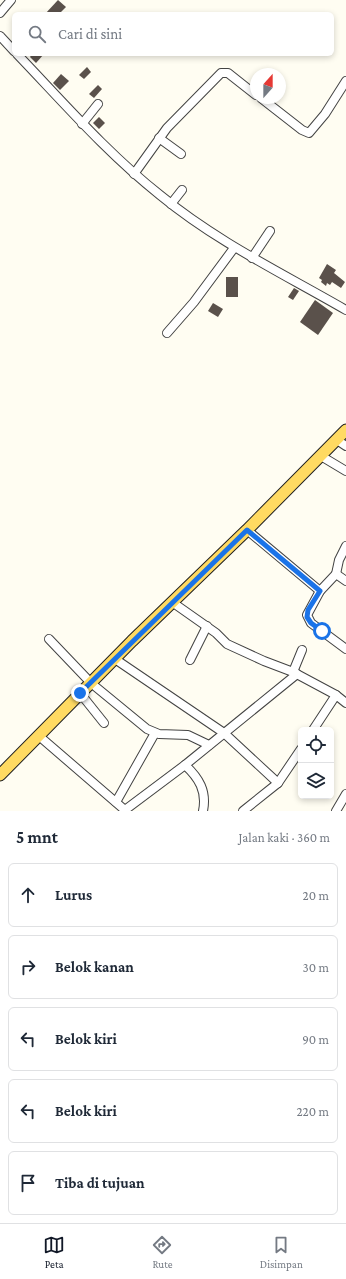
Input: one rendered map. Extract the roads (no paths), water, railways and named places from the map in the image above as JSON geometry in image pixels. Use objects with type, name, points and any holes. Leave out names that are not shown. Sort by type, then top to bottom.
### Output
[{"type":"main road","points":[[0,775],[80,693],[321,456],[341,443],[346,430]]},
{"type":"street","points":[[0,13],[11,0]]},
{"type":"street","points":[[1,38],[12,48]]},
{"type":"street","points":[[19,56],[82,124],[134,174],[171,204],[234,248],[346,310]]},
{"type":"street","points":[[134,174],[159,138],[221,73],[228,73],[250,90]]},
{"type":"street","points":[[268,104],[302,130],[309,133],[326,114],[346,80]]},
{"type":"street","points":[[82,124],[98,104]]},
{"type":"street","points":[[159,138],[181,154]]},
{"type":"street","points":[[171,204],[182,190]]},
{"type":"street","points":[[252,258],[270,231]]},
{"type":"street","points":[[168,333],[194,302],[234,248]]},
{"type":"street","points":[[321,456],[346,471]]},
{"type":"street","points":[[247,530],[320,591]]},
{"type":"street","points":[[346,546],[339,560],[336,574],[320,591],[308,610],[308,618],[313,624],[346,649]]},
{"type":"street","points":[[336,574],[346,581]]},
{"type":"street","points":[[172,602],[207,626],[227,644],[295,673],[336,695],[346,703]]},
{"type":"street","points":[[190,660],[207,626]]},
{"type":"street","points":[[49,639],[91,683],[140,724],[154,733],[185,734],[209,746]]},
{"type":"street","points":[[39,736],[125,810],[209,746],[295,673],[302,650]]},
{"type":"street","points":[[115,659],[224,733],[278,783]]},
{"type":"street","points":[[80,693],[104,723]]},
{"type":"street","points":[[315,727],[336,695]]},
{"type":"street","points":[[116,802],[154,733]]},
{"type":"street","points":[[243,811],[278,783],[298,753]]},
{"type":"street","points":[[185,765],[195,776],[201,786],[204,798],[203,811]]},
{"type":"street","points":[[336,811],[345,799]]}]
